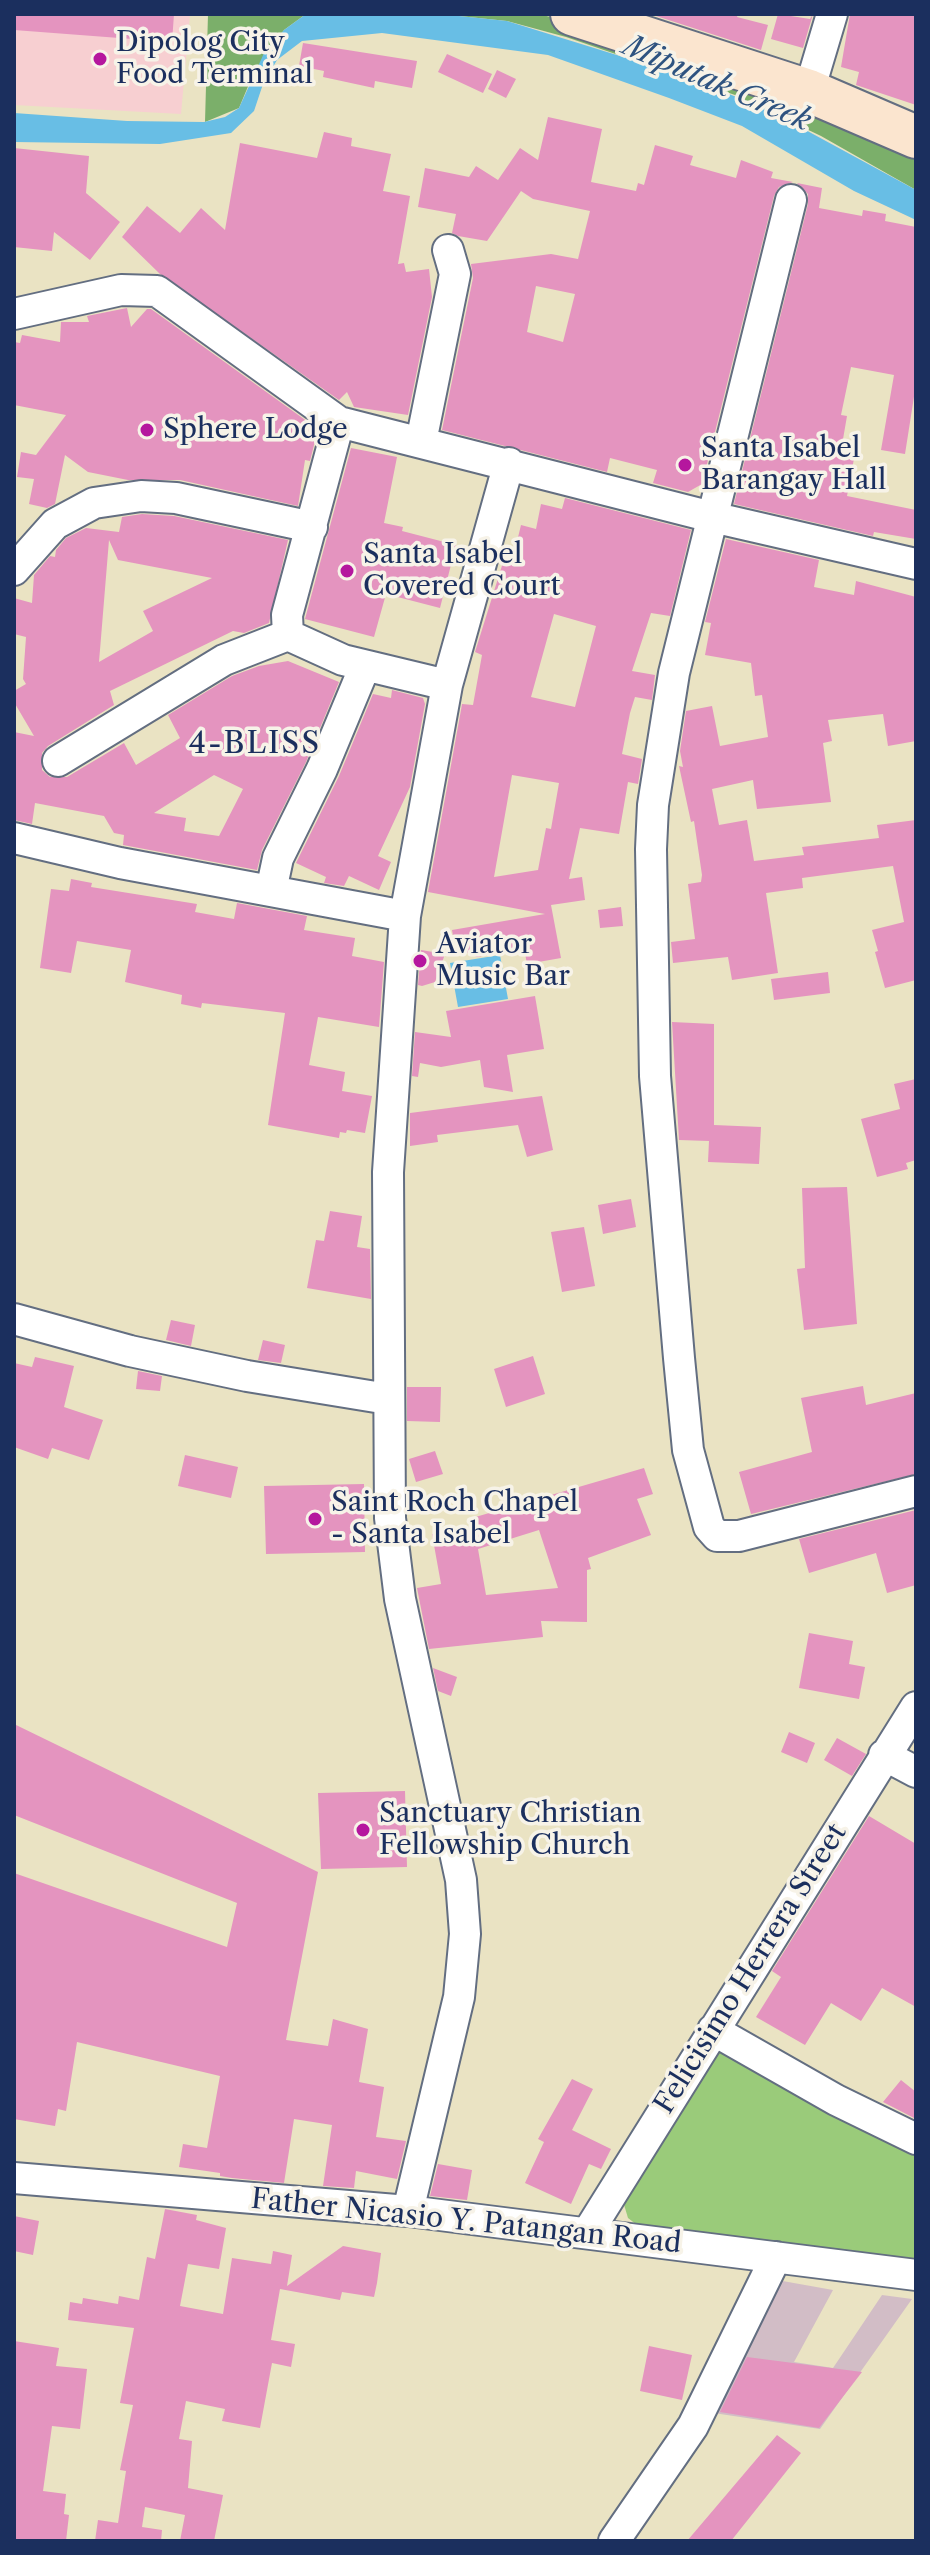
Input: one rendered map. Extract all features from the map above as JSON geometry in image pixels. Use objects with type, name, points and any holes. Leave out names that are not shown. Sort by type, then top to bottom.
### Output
[{"type":"main road","points":[[572,14],[809,91],[916,137]]},
{"type":"street","points":[[809,91],[832,14]]},
{"type":"street","points":[[791,200],[674,673],[653,805],[655,1076],[688,1450],[709,1527],[717,1536],[727,1538],[916,1491]]},
{"type":"street","points":[[421,442],[455,274],[448,250]]},
{"type":"street","points":[[14,314],[121,290],[157,291],[339,422],[712,517],[916,564]]},
{"type":"street","points":[[288,635],[287,615],[339,422]]},
{"type":"street","points":[[408,2211],[459,1997],[465,1934],[461,1880],[400,1599],[390,1518],[388,1172],[405,916],[447,685],[509,463]]},
{"type":"street","points":[[14,570],[55,524],[94,503],[141,496],[176,498],[312,527]]},
{"type":"street","points":[[288,635],[298,642],[365,666],[447,685]]},
{"type":"street","points":[[58,761],[224,660],[288,635]]},
{"type":"street","points":[[271,891],[278,858],[322,769],[365,666]]},
{"type":"street","points":[[14,838],[405,916]]},
{"type":"street","points":[[14,1319],[130,1351],[247,1376],[388,1399]]},
{"type":"street","name":"Felicisimo Herrera Street","points":[[588,2232],[916,1707]]},
{"type":"street","points":[[884,1755],[916,1772]]},
{"type":"street","points":[[713,2030],[836,2100],[916,2139]]},
{"type":"street","name":"Father Nicasio Y. Patangan Road","points":[[14,2178],[408,2211],[916,2275]]},
{"type":"street","points":[[614,2541],[693,2426],[776,2257]]},
{"type":"shaded area","name":"Dipolog City Food Terminal","points":[[14,14],[190,14],[181,114],[14,105]]},
{"type":"shaded area","points":[[777,2280],[833,2290],[794,2362],[833,2368],[882,2295],[912,2299],[820,2429],[707,2412]]},
{"type":"green space","points":[[208,14],[306,14],[284,30],[252,77],[239,108],[205,122]]},
{"type":"green space","points":[[440,14],[538,14],[559,19],[916,152],[916,190],[821,136],[735,95],[566,37],[507,21]]},
{"type":"green space","points":[[719,2053],[729,2054],[916,2150],[916,2263],[646,2232],[628,2218],[622,2198],[710,2058]]},
{"type":"water","points":[[306,14],[440,14],[507,21],[678,74],[767,109],[916,190],[916,220],[854,191],[742,126],[548,55],[382,33],[302,41],[277,60],[263,84],[254,111],[231,133],[160,144],[14,142],[14,113],[127,121],[204,122],[225,117],[239,108],[265,51],[284,30]]},
{"type":"water","points":[[500,955],[508,999],[458,1007],[450,963]]},
{"type":"building","points":[[14,14],[174,14],[172,42],[14,30]]},
{"type":"building","points":[[650,14],[738,14],[737,17],[768,25],[761,50]]},
{"type":"building","points":[[778,14],[810,19],[813,14],[803,48],[771,39]]},
{"type":"building","points":[[850,14],[916,14],[916,105],[856,85],[859,72],[841,67]]},
{"type":"building","points":[[303,43],[417,61],[412,88],[375,81],[374,88],[323,77],[324,71],[299,66]]},
{"type":"building","points":[[447,54],[492,74],[483,93],[438,72]]},
{"type":"building","points":[[497,70],[516,79],[506,98],[488,89]]},
{"type":"building","points":[[548,117],[602,129],[591,182],[636,191],[638,183],[644,185],[655,145],[693,156],[690,165],[736,178],[741,160],[773,172],[771,178],[793,182],[779,187],[774,196],[702,484],[688,492],[653,483],[657,470],[610,458],[607,472],[442,430],[473,278],[471,264],[551,254],[578,259],[590,211],[533,199],[521,191],[487,241],[458,236],[452,233],[456,214],[418,207],[425,168],[469,177],[476,166],[498,180],[520,148],[538,160]],"holes":[[[536,286],[575,294],[563,342],[527,332]]]},
{"type":"building","points":[[324,132],[352,138],[351,146],[391,154],[383,191],[410,196],[398,264],[404,263],[406,272],[429,269],[432,297],[408,415],[354,407],[347,392],[339,400],[160,274],[122,237],[147,206],[180,233],[201,208],[225,230],[240,143],[317,158]]},
{"type":"building","points":[[14,148],[89,156],[86,193],[120,222],[90,260],[54,232],[52,251],[14,247]]},
{"type":"building","points":[[797,183],[822,188],[819,208],[862,216],[863,210],[886,214],[885,221],[916,227],[916,384],[905,454],[881,450],[894,375],[851,367],[841,415],[847,416],[842,445],[856,448],[847,496],[916,510],[916,539],[874,532],[873,536],[734,504],[808,204],[808,194]]},
{"type":"building","points":[[127,308],[131,327],[147,309],[151,309],[315,427],[305,439],[315,441],[310,461],[305,460],[298,506],[180,480],[128,480],[88,472],[65,455],[55,504],[47,508],[29,504],[34,479],[17,477],[21,452],[36,455],[66,415],[14,405],[14,342],[20,343],[22,335],[60,342],[61,322],[89,322],[87,316]]},
{"type":"building","points":[[351,448],[397,457],[384,523],[456,545],[440,608],[386,594],[374,637],[305,619]]},
{"type":"building","points":[[565,498],[691,530],[670,616],[651,613],[632,671],[655,675],[652,700],[635,697],[622,754],[642,759],[638,784],[628,782],[619,834],[580,828],[569,879],[582,877],[585,900],[551,905],[561,958],[527,964],[524,948],[477,957],[455,947],[452,930],[545,914],[428,892],[462,704],[473,705],[482,655],[475,652],[505,556],[513,558],[521,525],[536,529],[541,504],[562,509]],"holes":[[[554,614],[596,626],[575,707],[531,697]],[[512,775],[559,783],[551,829],[546,828],[538,870],[494,877]]]},
{"type":"building","points":[[142,514],[174,516],[288,540],[269,623],[244,633],[233,631],[110,691],[114,705],[48,746],[42,753],[42,770],[50,777],[67,777],[124,743],[136,765],[180,738],[168,715],[232,676],[259,666],[288,661],[339,682],[306,762],[262,850],[257,870],[123,845],[124,835],[114,833],[104,816],[35,803],[32,824],[14,820],[14,732],[34,736],[14,702],[14,691],[26,684],[23,679],[26,637],[14,634],[14,598],[32,603],[34,575],[50,556],[55,557],[56,550],[66,538],[86,528],[119,532],[122,517]],"holes":[[[109,540],[118,560],[212,578],[143,611],[153,631],[99,662]],[[214,775],[243,789],[219,836],[184,831],[186,818],[154,813]]]},
{"type":"building","points":[[726,539],[819,560],[814,587],[854,595],[856,581],[916,597],[916,741],[888,746],[883,714],[828,720],[832,741],[823,743],[831,802],[757,809],[753,780],[712,789],[719,825],[747,820],[754,861],[804,855],[802,847],[879,838],[877,825],[916,820],[916,980],[885,988],[875,952],[878,951],[872,930],[904,922],[893,866],[802,878],[803,888],[766,893],[778,973],[732,980],[728,957],[673,963],[671,942],[695,939],[688,884],[701,882],[702,875],[694,821],[691,822],[679,766],[683,767],[680,751],[686,711],[712,706],[720,746],[768,737],[762,695],[755,696],[751,663],[705,655],[711,623],[705,622]]},
{"type":"building","points":[[392,690],[423,698],[425,704],[410,787],[378,856],[391,862],[379,890],[349,876],[344,886],[324,883],[326,877],[296,863],[339,776],[373,694],[391,698]]},
{"type":"building","points":[[71,879],[92,883],[91,887],[197,904],[195,912],[234,919],[237,903],[307,916],[304,930],[355,938],[352,956],[384,962],[379,1027],[318,1017],[309,1065],[345,1072],[342,1091],[372,1096],[365,1133],[347,1130],[346,1133],[340,1132],[339,1138],[268,1125],[285,1013],[202,1003],[201,1008],[181,1004],[182,995],[125,982],[131,950],[77,941],[71,973],[40,968],[51,889],[69,891]]},
{"type":"building","points":[[621,907],[623,926],[600,928],[598,910]]},
{"type":"building","points":[[421,950],[445,954],[435,982],[422,986],[418,985]]},
{"type":"building","points":[[828,972],[830,993],[774,1000],[771,979]]},
{"type":"building","points":[[535,996],[544,1049],[507,1055],[513,1092],[484,1087],[480,1060],[441,1067],[420,1063],[418,1077],[412,1076],[415,1032],[451,1037],[446,1011]]},
{"type":"building","points":[[672,1022],[714,1024],[714,1125],[761,1127],[759,1164],[708,1162],[709,1141],[679,1140]]},
{"type":"building","points":[[916,1079],[916,1160],[906,1163],[908,1169],[877,1177],[861,1119],[900,1109],[894,1084]]},
{"type":"building","points":[[542,1096],[553,1150],[527,1157],[518,1125],[437,1135],[438,1142],[410,1146],[410,1113]]},
{"type":"building","points":[[847,1187],[857,1324],[804,1330],[797,1269],[805,1268],[802,1188]]},
{"type":"building","points":[[631,1199],[636,1227],[603,1234],[598,1205]]},
{"type":"building","points":[[330,1211],[362,1216],[357,1247],[370,1249],[371,1299],[307,1288],[316,1240],[324,1241]]},
{"type":"building","points":[[584,1227],[595,1286],[562,1292],[551,1232]]},
{"type":"building","points":[[171,1320],[195,1325],[191,1346],[166,1340]]},
{"type":"building","points":[[263,1340],[285,1345],[281,1363],[258,1360]]},
{"type":"building","points":[[533,1356],[545,1394],[506,1407],[494,1369]]},
{"type":"building","points":[[35,1357],[74,1366],[64,1407],[103,1420],[89,1460],[52,1448],[48,1459],[14,1447],[14,1363],[32,1367]]},
{"type":"building","points":[[138,1371],[162,1376],[160,1391],[136,1389]]},
{"type":"building","points":[[863,1386],[866,1405],[916,1393],[916,1474],[751,1514],[739,1472],[812,1452],[801,1398]]},
{"type":"building","points":[[407,1387],[441,1387],[440,1422],[407,1421]]},
{"type":"building","points":[[435,1451],[443,1474],[416,1482],[409,1459]]},
{"type":"building","points":[[185,1455],[238,1467],[231,1498],[178,1486]]},
{"type":"building","points":[[644,1468],[653,1494],[637,1499],[651,1535],[588,1558],[591,1569],[587,1570],[587,1622],[541,1621],[543,1637],[429,1649],[417,1588],[441,1584],[432,1534],[474,1526],[472,1518]],"holes":[[[539,1530],[558,1588],[486,1595],[478,1549]]]},
{"type":"building","name":"Saint Roch Chapel - Santa Isabel","points":[[364,1484],[365,1552],[266,1554],[264,1486]]},
{"type":"building","points":[[916,1510],[916,1585],[887,1593],[876,1553],[809,1573],[799,1539]]},
{"type":"building","points":[[809,1633],[853,1641],[849,1664],[865,1667],[859,1699],[799,1688]]},
{"type":"building","points":[[433,1668],[457,1677],[451,1696],[438,1691]]},
{"type":"building","points":[[14,1724],[318,1872],[286,2040],[328,2046],[333,2019],[368,2029],[359,2082],[384,2087],[376,2137],[406,2141],[397,2179],[356,2171],[354,2188],[323,2186],[332,2125],[294,2119],[284,2183],[232,2178],[220,2176],[220,2173],[179,2167],[183,2144],[207,2148],[220,2076],[77,2042],[66,2111],[58,2109],[55,2126],[14,2119],[14,1873],[227,1947],[237,1903],[14,1815]]},
{"type":"building","points":[[789,1732],[815,1743],[807,1763],[781,1752]]},
{"type":"building","points":[[837,1738],[866,1754],[852,1776],[824,1760]]},
{"type":"building","name":"Sanctuary Christian Fellowship Church","points":[[405,1791],[407,1867],[321,1869],[318,1793]]},
{"type":"building","points":[[869,1816],[916,1844],[916,2007],[882,1988],[861,2021],[831,2003],[805,2045],[756,2017],[781,1977],[772,1971]]},
{"type":"building","points":[[572,2079],[593,2089],[572,2130],[611,2149],[601,2169],[589,2164],[571,2204],[525,2183],[544,2142],[538,2139]]},
{"type":"building","points":[[901,2080],[916,2092],[916,2119],[883,2102]]},
{"type":"building","points":[[438,2164],[472,2170],[467,2200],[430,2196]]},
{"type":"building","points":[[165,2209],[197,2215],[196,2220],[226,2228],[219,2269],[188,2264],[180,2306],[223,2314],[232,2258],[271,2264],[273,2251],[292,2255],[287,2286],[343,2246],[381,2253],[377,2283],[374,2297],[342,2292],[340,2300],[280,2289],[271,2340],[295,2344],[291,2367],[272,2363],[260,2428],[222,2421],[225,2409],[186,2401],[179,2439],[192,2441],[188,2488],[223,2495],[214,2541],[180,2541],[185,2515],[145,2507],[142,2527],[162,2530],[161,2541],[95,2541],[98,2520],[118,2523],[126,2471],[120,2470],[133,2405],[120,2403],[134,2328],[68,2320],[70,2302],[82,2304],[83,2298],[118,2304],[119,2296],[139,2300],[147,2257],[155,2259]]},
{"type":"building","points":[[14,2216],[39,2221],[33,2255],[14,2251]]},
{"type":"building","points":[[14,2341],[59,2348],[56,2366],[87,2369],[80,2429],[52,2426],[43,2491],[66,2494],[64,2514],[69,2515],[66,2541],[14,2541]]},
{"type":"building","points":[[649,2346],[692,2355],[682,2400],[640,2391]]},
{"type":"building","points":[[747,2357],[862,2372],[819,2428],[720,2412]]},
{"type":"building","points":[[777,2435],[801,2453],[731,2541],[687,2541]]},
{"type":"place","name":"Dipolog City Food Terminal","points":[[100,59]]},
{"type":"place","name":"Sphere Lodge","points":[[147,430]]},
{"type":"place","name":"Santa Isabel Barangay Hall","points":[[685,465]]},
{"type":"place","name":"Santa Isabel Covered Court","points":[[347,571]]},
{"type":"place","name":"Aviator Music Bar","points":[[420,961]]},
{"type":"place","name":"Saint Roch Chapel - Santa Isabel","points":[[315,1519]]},
{"type":"place","name":"Sanctuary Christian Fellowship Church","points":[[363,1830]]},
{"type":"district","name":"4-BLISS","points":[[255,744]]},
{"type":"water label","name":"Miputak Creek","points":[[717,84]]}]
